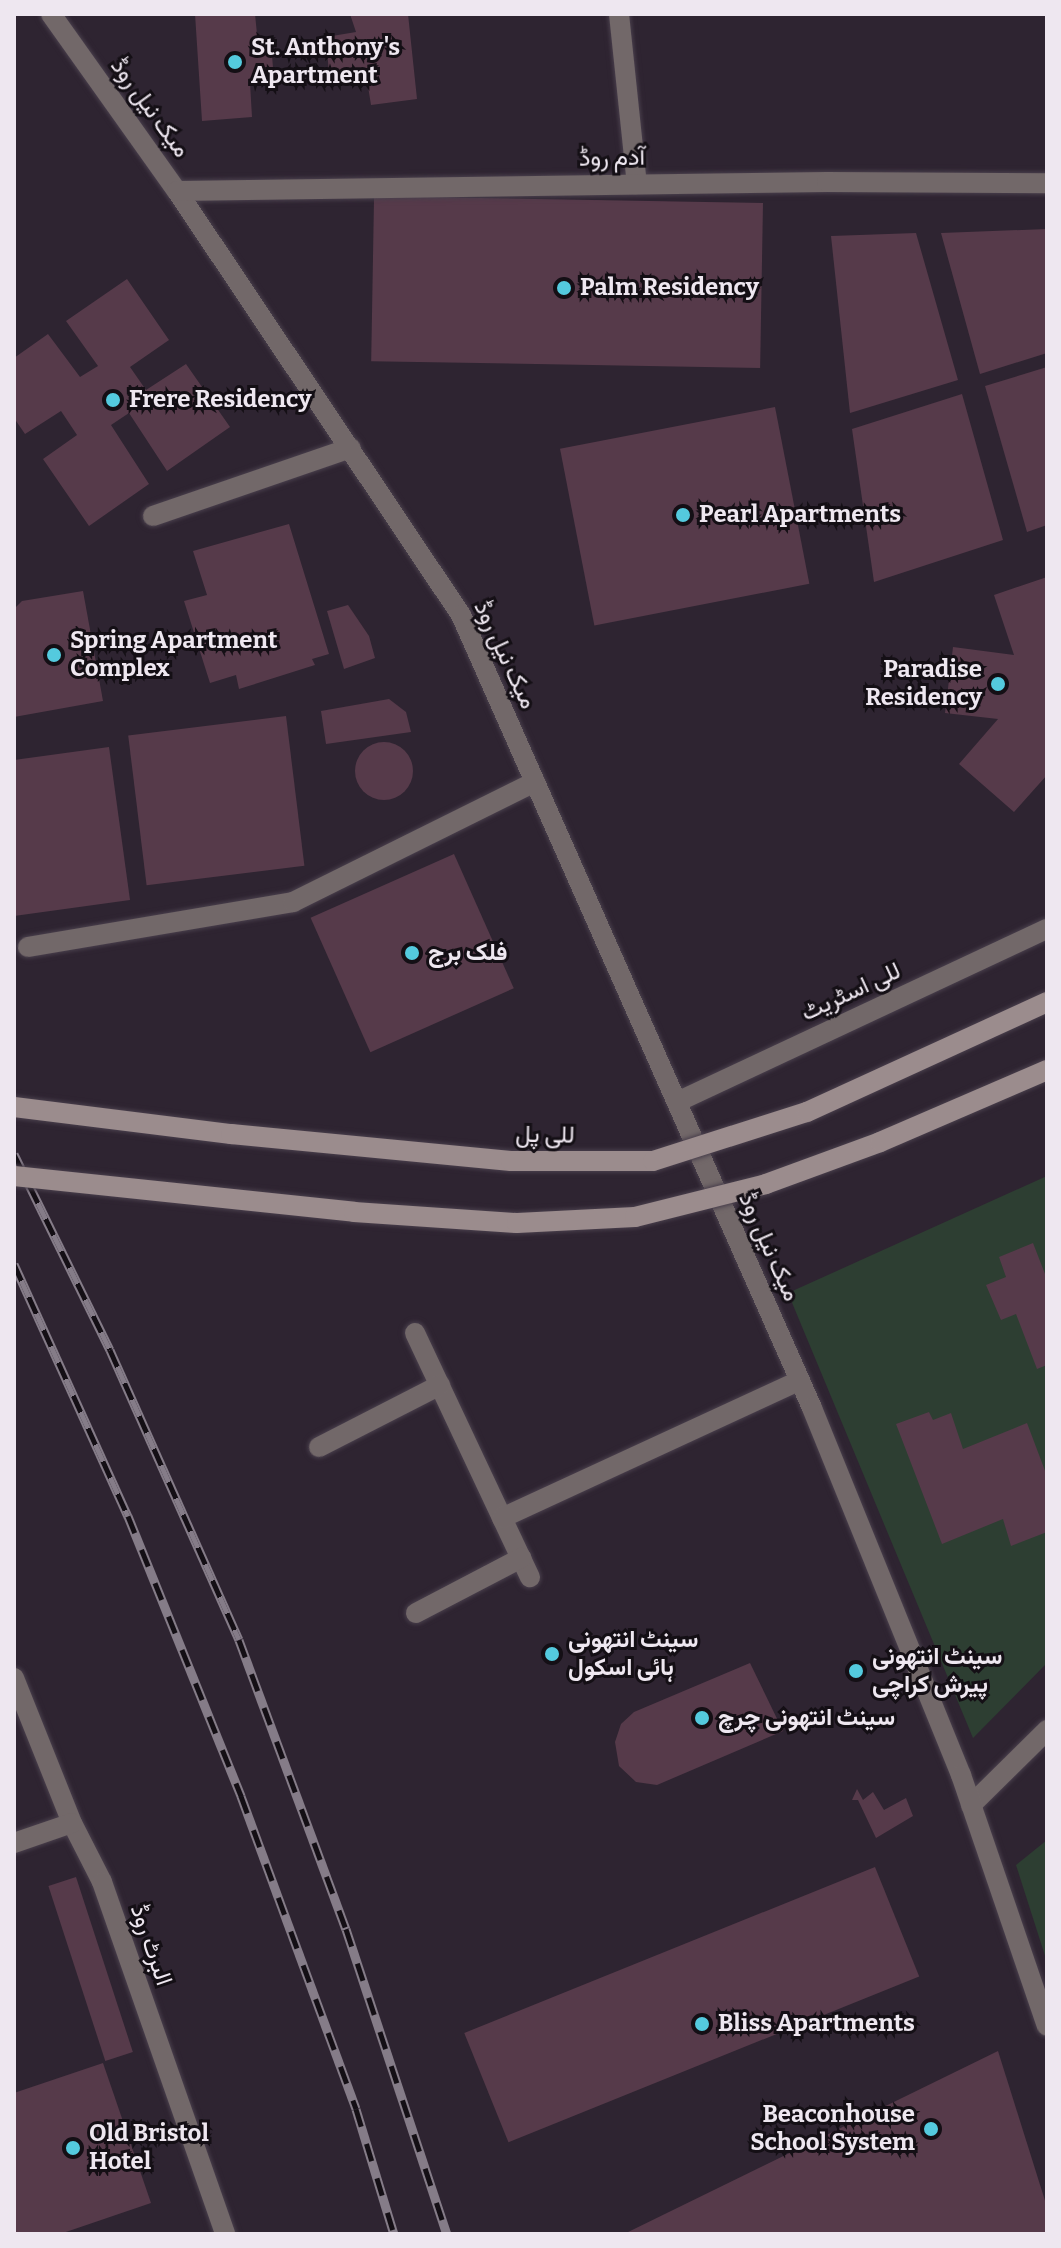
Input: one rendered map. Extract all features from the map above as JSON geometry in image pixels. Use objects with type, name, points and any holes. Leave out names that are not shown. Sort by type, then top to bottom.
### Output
[{"type":"main road","name":"للی پل","points":[[14,1107],[231,1134],[511,1161],[653,1161],[807,1112],[1047,1002]]},
{"type":"main road","points":[[14,1176],[517,1223],[635,1217],[766,1184],[880,1142],[1047,1070]]},
{"type":"street","name":"میک نیل روڈ","points":[[51,14],[177,191],[461,615],[800,1380],[971,1805],[1047,2026]]},
{"type":"street","points":[[619,14],[637,184]]},
{"type":"street","name":"آدم روڈ","points":[[177,191],[637,184],[1047,183]]},
{"type":"street","points":[[153,516],[351,448]]},
{"type":"street","points":[[28,947],[293,902],[535,782]]},
{"type":"street","name":"للی اسٹریٹ","points":[[677,1102],[1047,929]]},
{"type":"street","points":[[415,1333],[530,1577]]},
{"type":"street","points":[[502,1518],[800,1380]]},
{"type":"street","points":[[319,1447],[440,1385]]},
{"type":"street","points":[[416,1613],[521,1558]]},
{"type":"street","name":"البرٹ روڈ","points":[[14,1678],[72,1823],[102,1882],[225,2234]]},
{"type":"street","points":[[971,1805],[1047,1730]]},
{"type":"street","points":[[14,1843],[72,1823]]},
{"type":"green space","points":[[1047,1176],[1047,1663],[973,1738],[788,1293]]},
{"type":"green space","points":[[1047,1840],[1047,1962],[1016,1865]]},
{"type":"building","name":"St. Anthony's Apartment","points":[[195,14],[255,14],[258,44],[271,43],[274,80],[250,83],[252,117],[202,121]]},
{"type":"building","name":"St. Anthony's Apartment","points":[[350,14],[408,14],[417,99],[371,105],[365,68],[329,74],[326,37],[356,32]]},
{"type":"building","name":"Palm Residency","points":[[374,196],[763,203],[760,368],[371,361]]},
{"type":"building","points":[[1047,229],[1047,353],[980,374],[941,233]]},
{"type":"building","points":[[916,233],[958,380],[850,413],[831,236]]},
{"type":"building","name":"Frere Residency","points":[[127,279],[169,340],[130,367],[146,390],[186,364],[230,427],[167,471],[129,413],[111,425],[149,484],[89,526],[43,459],[77,435],[61,411],[25,434],[14,418],[14,358],[48,334],[80,377],[98,366],[66,321]]},
{"type":"building","points":[[1047,367],[1047,525],[1027,532],[985,386]]},
{"type":"building","points":[[962,394],[1003,540],[874,582],[852,429]]},
{"type":"building","name":"Pearl Apartments","points":[[775,407],[809,584],[594,625],[560,449]]},
{"type":"building","points":[[289,524],[329,654],[312,659],[315,665],[239,689],[236,675],[210,683],[184,601],[207,595],[193,551]]},
{"type":"building","name":"Paradise Residency","points":[[1047,577],[1047,775],[1014,812],[959,764],[998,719],[945,713],[953,647],[1014,655],[994,595]]},
{"type":"building","name":"Spring Apartment Complex","points":[[83,591],[103,701],[14,717],[14,609],[22,601]]},
{"type":"building","points":[[348,605],[369,636],[375,658],[344,669],[327,611]]},
{"type":"building","points":[[389,699],[406,712],[411,732],[326,744],[321,711]]},
{"type":"building","points":[[286,716],[304,866],[147,885],[128,735]]},
{"type":"building","points":[[384,742],[404,751],[413,771],[404,791],[384,800],[364,791],[355,771],[364,751]]},
{"type":"building","points":[[109,747],[130,900],[14,916],[14,760]]},
{"type":"building","name":"فلک برج","points":[[454,854],[514,988],[370,1052],[311,918]]},
{"type":"building","points":[[1033,1243],[1047,1279],[1047,1365],[1037,1369],[1016,1314],[1001,1320],[986,1285],[1006,1277],[999,1257]]},
{"type":"building","points":[[929,1412],[933,1420],[951,1413],[963,1449],[1027,1423],[1047,1476],[1047,1532],[1011,1546],[1003,1519],[942,1544],[896,1424]]},
{"type":"building","name":"سینٹ انتھونی چرچ","points":[[750,1663],[783,1731],[657,1785],[636,1782],[619,1766],[615,1742],[621,1724],[634,1712]]},
{"type":"building","points":[[857,1789],[863,1800],[873,1792],[884,1810],[906,1798],[913,1816],[876,1838],[858,1800],[852,1800]]},
{"type":"building","name":"Bliss Apartments","points":[[875,1867],[919,1976],[508,2142],[464,2033]]},
{"type":"building","points":[[76,1877],[133,2052],[105,2061],[48,1886]]},
{"type":"building","name":"Beaconhouse School System","points":[[998,2051],[1047,2207],[1047,2234],[624,2234]]},
{"type":"building","name":"Old Bristol Hotel","points":[[103,2063],[151,2203],[60,2234],[14,2234],[14,2093]]},
{"type":"railway","points":[[14,1154],[110,1350],[239,1640],[346,1929],[447,2234]]},
{"type":"railway","points":[[14,1264],[128,1516],[241,1796],[356,2109],[394,2234]]},
{"type":"place","name":"St. Anthony's Apartment","points":[[235,62]]},
{"type":"place","name":"Palm Residency","points":[[564,288]]},
{"type":"place","name":"Frere Residency","points":[[113,400]]},
{"type":"place","name":"Pearl Apartments","points":[[683,515]]},
{"type":"place","name":"Spring Apartment Complex","points":[[54,655]]},
{"type":"place","name":"Paradise Residency","points":[[998,684]]},
{"type":"place","name":"فلک برج","points":[[412,953]]},
{"type":"place","name":"سینٹ انتھونی ہائی اسکول","points":[[552,1654]]},
{"type":"place","name":"سینٹ انتھونی پیرش کراچی","points":[[856,1671]]},
{"type":"place","name":"سینٹ انتھونی چرچ","points":[[702,1718]]},
{"type":"place","name":"Bliss Apartments","points":[[702,2024]]},
{"type":"place","name":"Beaconhouse School System","points":[[931,2129]]},
{"type":"place","name":"Old Bristol Hotel","points":[[73,2148]]}]
